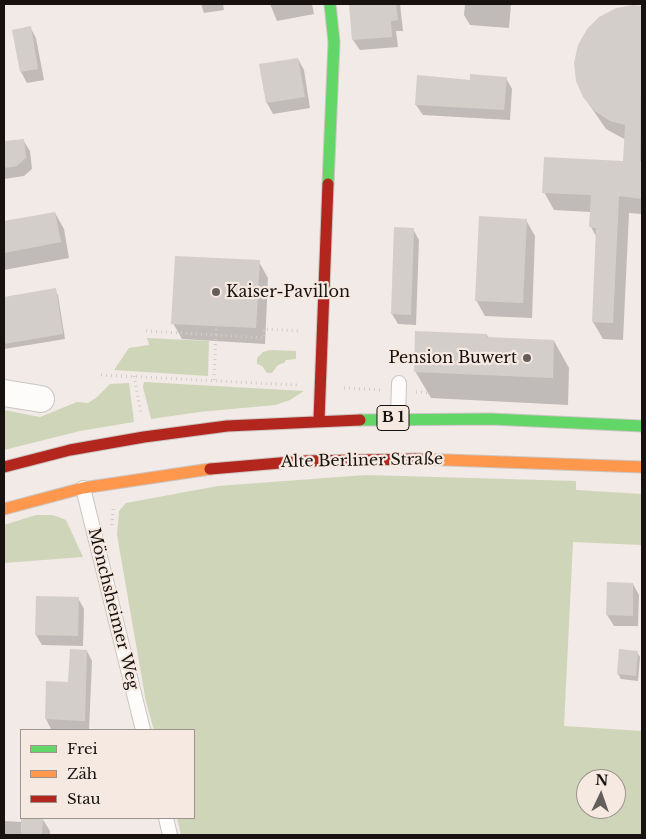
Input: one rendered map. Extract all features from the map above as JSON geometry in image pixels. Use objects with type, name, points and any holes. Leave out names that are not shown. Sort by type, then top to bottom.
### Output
[{"type":"main road","points":[[319,420],[334,51],[330,4]]},
{"type":"main road","name":"B 1","points":[[4,466],[70,450],[144,437],[227,426],[319,420],[398,418],[529,420],[642,426]]},
{"type":"main road","name":"Alte Berliner Straße","points":[[4,509],[83,488],[221,467],[303,462],[451,459],[642,467]]},
{"type":"street","points":[[4,393],[41,399]]},
{"type":"lane","points":[[398,387],[398,418]]},
{"type":"lane","name":"Mönchsheimer Weg","points":[[83,488],[144,729]]},
{"type":"lane","points":[[166,819],[170,835]]},
{"type":"path","points":[[214,380],[216,326]]},
{"type":"path","points":[[146,331],[264,338],[264,329],[304,331]]},
{"type":"path","points":[[101,375],[319,386],[398,387],[436,393]]},
{"type":"path","points":[[134,376],[144,437]]},
{"type":"path","points":[[101,560],[112,529],[112,510],[118,505]]},
{"type":"green space","points":[[147,338],[209,341],[208,376],[114,370],[129,348],[149,345]]},
{"type":"green space","points":[[270,350],[296,351],[296,359],[286,360],[278,365],[272,373],[267,373],[262,366],[257,364],[257,358],[263,352]]},
{"type":"green space","points":[[144,382],[304,391],[290,400],[275,405],[199,412],[151,419],[143,387]]},
{"type":"green space","points":[[129,383],[134,422],[80,431],[4,450],[4,410],[40,417],[77,402],[88,403],[110,384]]},
{"type":"green space","points":[[366,475],[576,481],[576,490],[642,494],[642,545],[573,542],[564,726],[642,731],[642,835],[181,835],[177,819],[195,819],[195,729],[154,729],[146,702],[117,535],[119,511],[126,503],[218,486]]},
{"type":"green space","points":[[36,515],[53,515],[66,520],[83,557],[4,563],[4,525]]},
{"type":"building","points":[[349,4],[396,4],[398,20],[391,21],[392,37],[352,40]]},
{"type":"building","points":[[633,5],[642,6],[640,161],[642,161],[642,199],[619,196],[613,323],[592,322],[596,228],[589,227],[591,195],[542,193],[544,157],[623,161],[625,125],[610,121],[595,111],[583,97],[576,81],[574,63],[578,45],[587,29],[599,17],[616,8]]},
{"type":"building","points":[[31,26],[38,69],[20,72],[12,30]]},
{"type":"building","points":[[298,58],[305,97],[266,103],[259,64]]},
{"type":"building","points":[[470,74],[507,77],[504,110],[415,105],[417,75],[470,80]]},
{"type":"building","points":[[24,139],[26,158],[17,166],[4,168],[4,141]]},
{"type":"building","points":[[55,212],[61,242],[4,253],[4,221]]},
{"type":"building","points":[[479,216],[527,219],[523,303],[475,301]]},
{"type":"building","points":[[394,227],[414,228],[411,315],[391,314]]},
{"type":"building","name":"Kaiser-Pavillon","points":[[175,256],[260,260],[256,328],[171,324]]},
{"type":"building","points":[[56,288],[63,334],[4,344],[4,297]]},
{"type":"building","points":[[415,331],[487,334],[487,337],[554,340],[553,378],[414,372]]},
{"type":"building","points":[[607,582],[633,583],[633,616],[606,615]]},
{"type":"building","points":[[36,596],[79,597],[78,636],[35,635]]},
{"type":"building","points":[[70,649],[87,650],[85,721],[45,719],[46,681],[68,682]]},
{"type":"building","points":[[619,649],[638,651],[636,676],[617,674]]},
{"type":"building","points":[[21,819],[43,819],[42,835],[21,835]]},
{"type":"traffic: fast","points":[[328,184],[334,42],[330,4]]},
{"type":"traffic: fast","points":[[360,420],[491,419],[642,426]]},
{"type":"traffic: slow","points":[[419,459],[642,467]]},
{"type":"traffic: slow","points":[[4,509],[83,488],[210,469]]},
{"type":"traffic: jam","points":[[319,420],[328,184]]},
{"type":"traffic: jam","points":[[4,467],[70,450],[144,437],[227,426],[360,420]]},
{"type":"traffic: jam","points":[[210,469],[303,461],[419,459]]},
{"type":"place","name":"Kaiser-Pavillon","points":[[216,292]]},
{"type":"place","name":"Pension Buwert","points":[[527,358]]}]
